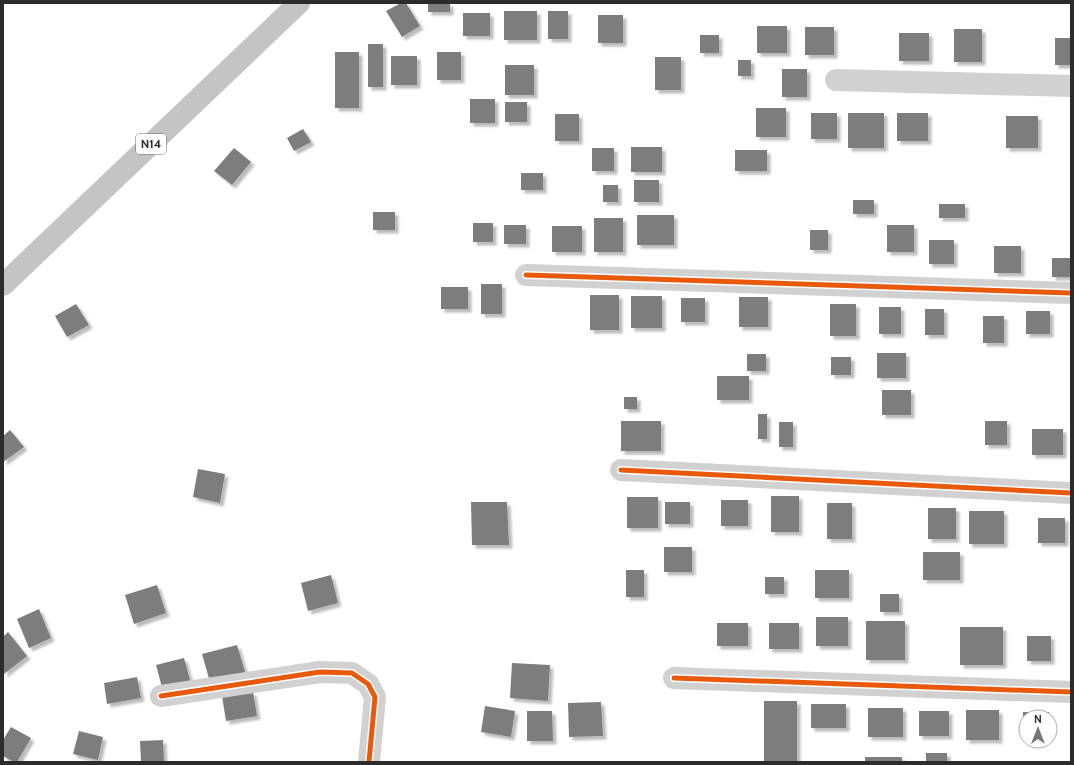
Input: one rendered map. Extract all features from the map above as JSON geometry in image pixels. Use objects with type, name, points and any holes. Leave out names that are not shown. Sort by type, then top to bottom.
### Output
[{"type":"main road","name":"N14","points":[[3,285],[299,3]]},
{"type":"street","points":[[836,80],[1071,86]]},
{"type":"street","points":[[526,275],[1071,293]]},
{"type":"street","points":[[621,470],[1071,493]]},
{"type":"street","points":[[161,696],[320,672],[352,673],[368,684],[375,697],[369,762]]},
{"type":"street","points":[[674,678],[1071,692]]},
{"type":"building","points":[[401,3],[406,3],[420,26],[402,37],[386,11]]},
{"type":"building","points":[[428,3],[450,3],[450,12],[428,12]]},
{"type":"building","points":[[504,11],[537,11],[537,40],[504,40]]},
{"type":"building","points":[[548,11],[568,11],[568,39],[548,39]]},
{"type":"building","points":[[463,13],[490,13],[490,36],[463,36]]},
{"type":"building","points":[[598,15],[623,15],[623,43],[598,43]]},
{"type":"building","points":[[757,26],[787,26],[787,53],[757,53]]},
{"type":"building","points":[[805,27],[834,27],[834,55],[805,55]]},
{"type":"building","points":[[954,29],[982,29],[982,62],[954,62]]},
{"type":"building","points":[[899,33],[929,33],[929,61],[899,61]]},
{"type":"building","points":[[700,35],[719,35],[719,53],[700,53]]},
{"type":"building","points":[[1055,38],[1071,38],[1071,65],[1055,65]]},
{"type":"building","points":[[368,44],[383,44],[383,87],[368,87]]},
{"type":"building","points":[[335,52],[359,52],[359,108],[335,108]]},
{"type":"building","points":[[437,52],[461,52],[461,80],[437,80]]},
{"type":"building","points":[[391,56],[417,56],[417,85],[391,85]]},
{"type":"building","points":[[655,57],[681,57],[681,90],[655,90]]},
{"type":"building","points":[[738,60],[751,60],[751,76],[738,76]]},
{"type":"building","points":[[505,65],[534,65],[534,95],[505,95]]},
{"type":"building","points":[[782,69],[807,69],[807,97],[782,97]]},
{"type":"building","points":[[470,99],[495,99],[495,123],[470,123]]},
{"type":"building","points":[[505,102],[527,102],[527,122],[505,122]]},
{"type":"building","points":[[756,108],[786,108],[786,137],[756,137]]},
{"type":"building","points":[[811,113],[837,113],[837,139],[811,139]]},
{"type":"building","points":[[848,113],[884,113],[884,148],[848,148]]},
{"type":"building","points":[[897,113],[928,113],[928,141],[897,141]]},
{"type":"building","points":[[555,114],[579,114],[579,141],[555,141]]},
{"type":"building","points":[[1006,116],[1038,116],[1038,148],[1006,148]]},
{"type":"building","points":[[303,129],[311,142],[294,151],[287,138]]},
{"type":"building","points":[[631,147],[662,147],[662,172],[631,172]]},
{"type":"building","points":[[234,148],[251,162],[232,185],[214,171]]},
{"type":"building","points":[[592,148],[614,148],[614,171],[592,171]]},
{"type":"building","points":[[735,150],[767,150],[767,171],[735,171]]},
{"type":"building","points":[[521,173],[543,173],[543,190],[521,190]]},
{"type":"building","points":[[634,180],[659,180],[659,202],[634,202]]},
{"type":"building","points":[[603,185],[618,185],[618,202],[603,202]]},
{"type":"building","points":[[853,200],[874,200],[874,214],[853,214]]},
{"type":"building","points":[[939,204],[965,204],[965,218],[939,218]]},
{"type":"building","points":[[373,212],[395,212],[395,230],[373,230]]},
{"type":"building","points":[[637,215],[674,215],[674,245],[637,245]]},
{"type":"building","points":[[594,218],[623,218],[623,252],[594,252]]},
{"type":"building","points":[[473,223],[493,223],[493,242],[473,242]]},
{"type":"building","points":[[504,225],[526,225],[526,244],[504,244]]},
{"type":"building","points":[[887,225],[914,225],[914,252],[887,252]]},
{"type":"building","points":[[552,226],[582,226],[582,252],[552,252]]},
{"type":"building","points":[[810,230],[828,230],[828,250],[810,250]]},
{"type":"building","points":[[929,240],[954,240],[954,264],[929,264]]},
{"type":"building","points":[[994,246],[1021,246],[1021,273],[994,273]]},
{"type":"building","points":[[1052,258],[1071,258],[1071,277],[1052,277]]},
{"type":"building","points":[[481,284],[502,284],[502,314],[481,314]]},
{"type":"building","points":[[441,287],[468,287],[468,309],[441,309]]},
{"type":"building","points":[[590,295],[619,295],[619,330],[590,330]]},
{"type":"building","points":[[631,296],[662,296],[662,328],[631,328]]},
{"type":"building","points":[[739,297],[768,297],[768,327],[739,327]]},
{"type":"building","points":[[681,298],[705,298],[705,322],[681,322]]},
{"type":"building","points":[[76,304],[89,325],[67,337],[55,316]]},
{"type":"building","points":[[830,304],[856,304],[856,336],[830,336]]},
{"type":"building","points":[[879,307],[901,307],[901,334],[879,334]]},
{"type":"building","points":[[925,309],[944,309],[944,335],[925,335]]},
{"type":"building","points":[[1026,311],[1050,311],[1050,334],[1026,334]]},
{"type":"building","points":[[983,316],[1004,316],[1004,343],[983,343]]},
{"type":"building","points":[[877,353],[906,353],[906,378],[877,378]]},
{"type":"building","points":[[747,354],[766,354],[766,371],[747,371]]},
{"type":"building","points":[[831,357],[851,357],[851,375],[831,375]]},
{"type":"building","points":[[717,376],[749,376],[749,400],[717,400]]},
{"type":"building","points":[[882,390],[911,390],[911,415],[882,415]]},
{"type":"building","points":[[624,397],[637,397],[637,409],[624,409]]},
{"type":"building","points":[[758,414],[767,414],[767,439],[758,439]]},
{"type":"building","points":[[621,421],[661,421],[661,451],[621,451]]},
{"type":"building","points":[[985,421],[1007,421],[1007,445],[985,445]]},
{"type":"building","points":[[779,422],[793,422],[793,447],[779,447]]},
{"type":"building","points":[[1032,429],[1063,429],[1063,455],[1032,455]]},
{"type":"building","points":[[10,430],[24,447],[3,462],[3,436]]},
{"type":"building","points":[[198,469],[225,474],[220,503],[193,497]]},
{"type":"building","points":[[771,496],[799,496],[799,532],[771,532]]},
{"type":"building","points":[[627,497],[658,497],[658,528],[627,528]]},
{"type":"building","points":[[721,500],[748,500],[748,526],[721,526]]},
{"type":"building","points":[[471,502],[507,502],[509,545],[472,545]]},
{"type":"building","points":[[665,502],[690,502],[690,524],[665,524]]},
{"type":"building","points":[[827,503],[852,503],[852,539],[827,539]]},
{"type":"building","points":[[928,508],[956,508],[956,539],[928,539]]},
{"type":"building","points":[[969,511],[1004,511],[1004,544],[969,544]]},
{"type":"building","points":[[1038,518],[1065,518],[1065,543],[1038,543]]},
{"type":"building","points":[[664,547],[692,547],[692,572],[664,572]]},
{"type":"building","points":[[923,552],[960,552],[960,580],[923,580]]},
{"type":"building","points":[[626,570],[644,570],[644,597],[626,597]]},
{"type":"building","points":[[815,570],[849,570],[849,598],[815,598]]},
{"type":"building","points":[[331,575],[338,603],[308,611],[301,583]]},
{"type":"building","points":[[765,577],[784,577],[784,594],[765,594]]},
{"type":"building","points":[[157,585],[166,613],[134,624],[125,595]]},
{"type":"building","points":[[880,594],[899,594],[899,612],[880,612]]},
{"type":"building","points":[[39,609],[51,638],[29,648],[17,619]]},
{"type":"building","points":[[816,617],[848,617],[848,646],[816,646]]},
{"type":"building","points":[[866,621],[905,621],[905,660],[866,660]]},
{"type":"building","points":[[717,623],[748,623],[748,646],[717,646]]},
{"type":"building","points":[[769,623],[799,623],[799,649],[769,649]]},
{"type":"building","points":[[960,627],[1003,627],[1003,665],[960,665]]},
{"type":"building","points":[[8,632],[27,656],[4,674],[3,637]]},
{"type":"building","points":[[1027,636],[1051,636],[1051,661],[1027,661]]},
{"type":"building","points":[[237,645],[245,672],[210,682],[202,654]]},
{"type":"building","points":[[184,658],[191,684],[163,691],[156,665]]},
{"type":"building","points":[[512,663],[550,665],[548,701],[510,698]]},
{"type":"building","points":[[137,677],[141,698],[107,704],[104,683]]},
{"type":"building","points":[[253,692],[257,716],[226,721],[222,696]]},
{"type":"building","points":[[764,701],[797,701],[797,761],[764,761]]},
{"type":"building","points":[[601,702],[603,736],[569,737],[568,703]]},
{"type":"building","points":[[811,704],[846,704],[846,728],[811,728]]},
{"type":"building","points":[[485,706],[515,711],[511,737],[481,732]]},
{"type":"building","points":[[868,708],[903,708],[903,737],[868,737]]},
{"type":"building","points":[[966,710],[999,710],[999,740],[966,740]]},
{"type":"building","points":[[527,711],[552,711],[553,741],[527,741]]},
{"type":"building","points":[[919,711],[949,711],[949,736],[919,736]]},
{"type":"building","points":[[11,727],[31,738],[17,762],[3,756],[3,740]]},
{"type":"building","points":[[79,731],[103,737],[98,760],[73,754]]},
{"type":"building","points":[[163,740],[164,761],[141,762],[140,741]]},
{"type":"building","points":[[926,753],[947,753],[947,762],[926,762]]},
{"type":"building","points":[[865,757],[902,757],[902,762],[865,762]]},
{"type":"cycle path","points":[[526,275],[1071,293]]},
{"type":"cycle path","points":[[621,470],[1071,493]]},
{"type":"cycle path","points":[[161,696],[320,672],[352,673],[368,684],[375,697],[369,762]]},
{"type":"cycle path","points":[[674,678],[1071,692]]}]
